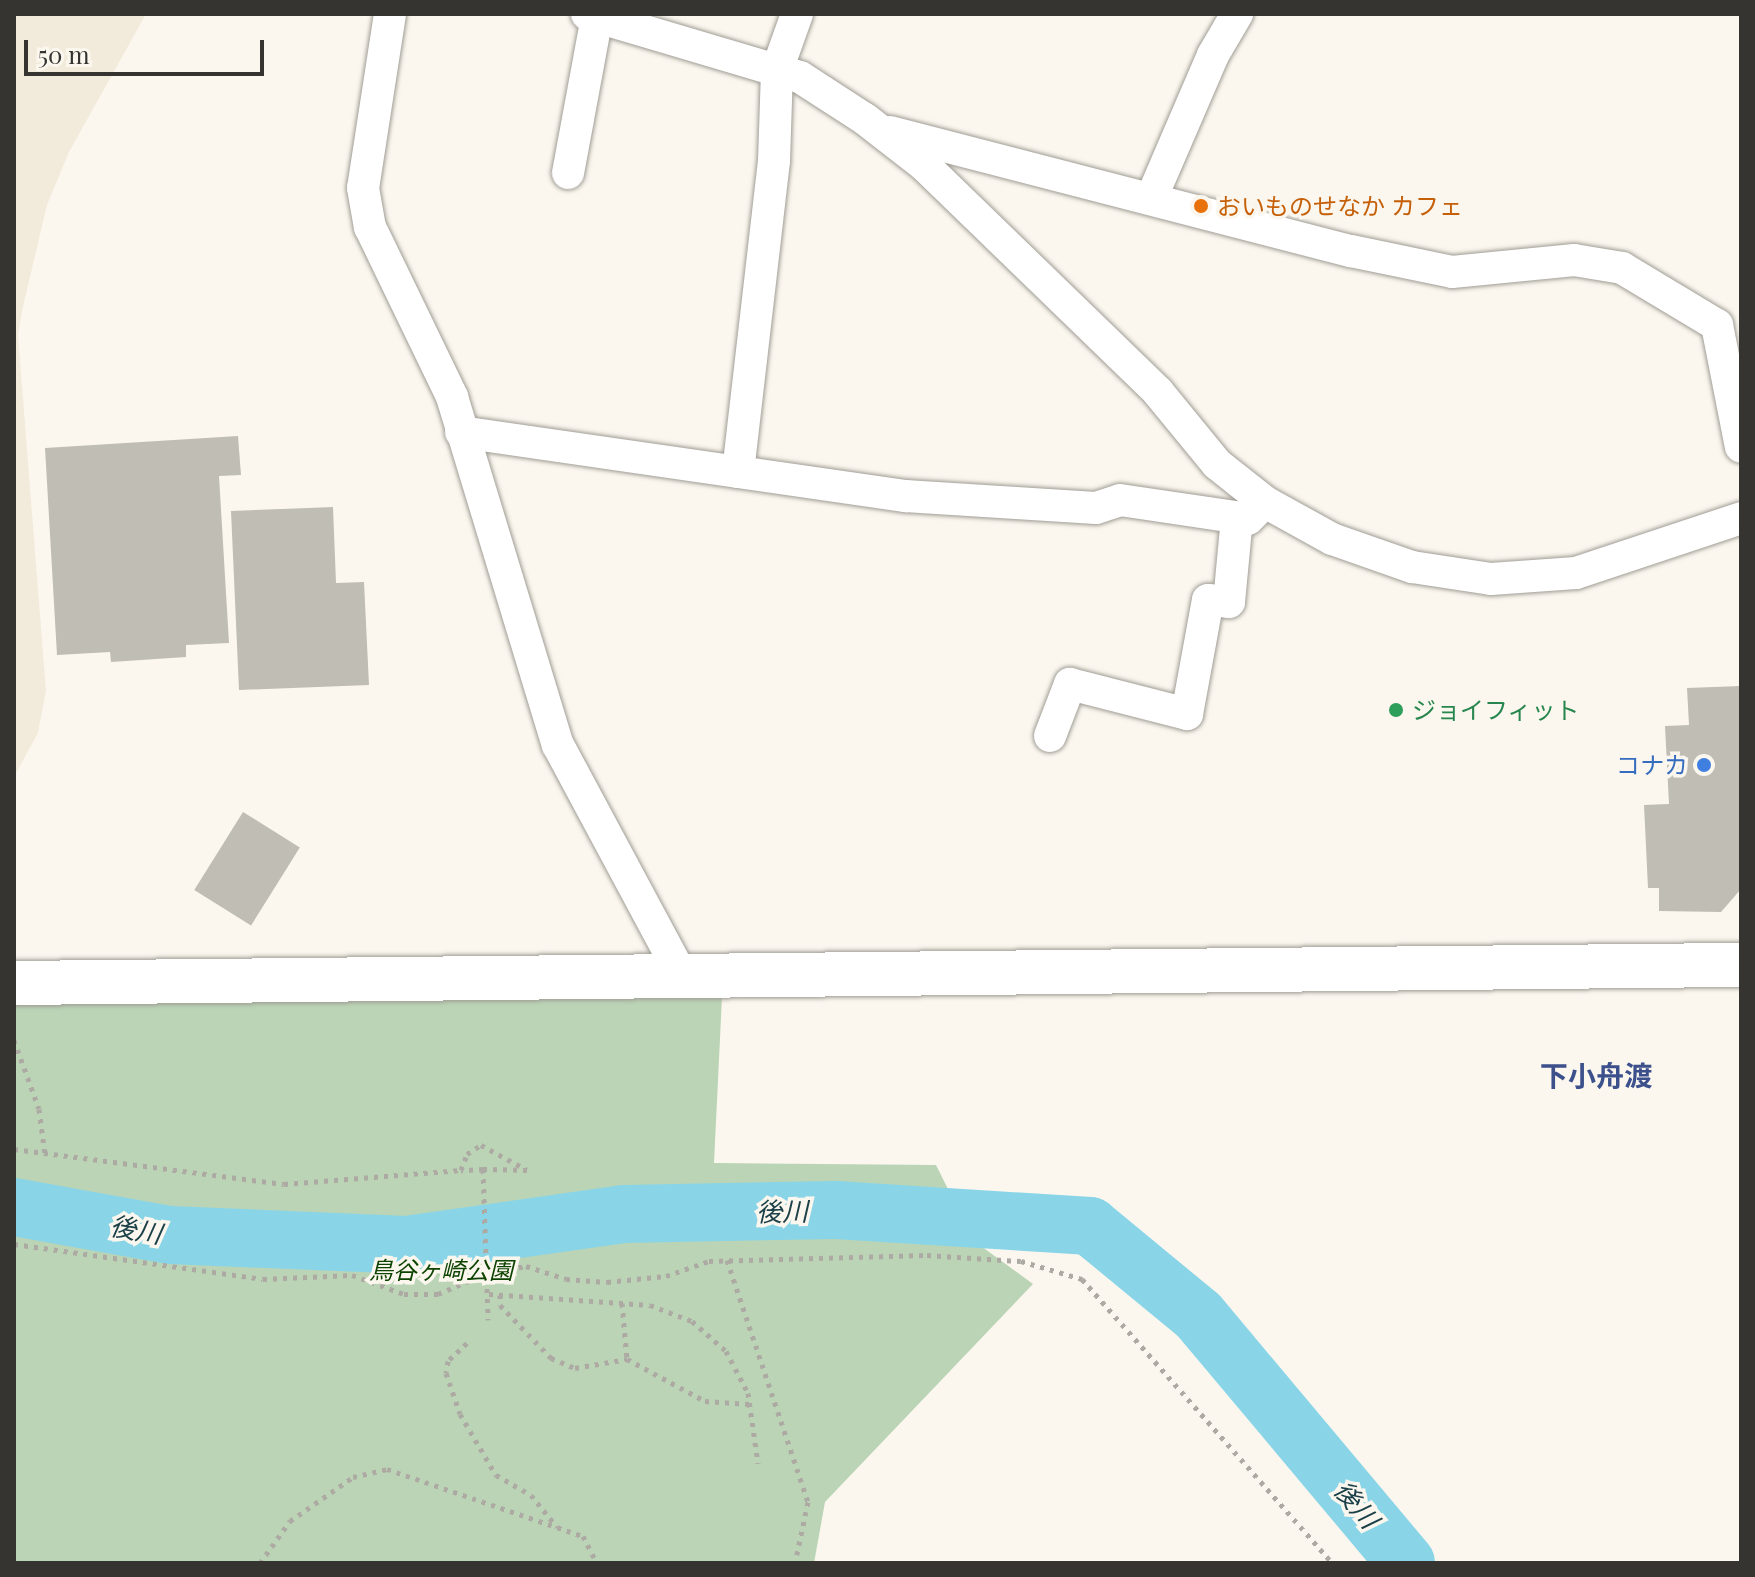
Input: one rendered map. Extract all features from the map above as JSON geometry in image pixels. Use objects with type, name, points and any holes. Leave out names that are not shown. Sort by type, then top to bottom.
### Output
[{"type":"street","points":[[390,14],[363,188],[370,227],[452,397],[558,745],[682,976]]},
{"type":"street","points":[[738,472],[774,161],[777,70],[797,14]]},
{"type":"street","points":[[1151,199],[1213,55],[1237,14]]},
{"type":"street","points":[[568,173],[592,16],[800,77],[880,130],[924,165],[1158,392],[1217,464],[1265,502],[1332,539],[1412,567],[1491,579],[1576,573],[1741,518]]},
{"type":"street","points":[[880,130],[1351,251],[1452,272],[1574,260],[1622,268],[1717,325],[1741,447]]},
{"type":"street","points":[[461,432],[905,496],[1096,508],[1120,500],[1248,519],[1265,502]]},
{"type":"street","points":[[1050,736],[1070,684],[1187,714],[1208,600],[1229,602],[1237,517]]},
{"type":"street","points":[[14,983],[1741,965]]},
{"type":"path","points":[[14,1040],[39,1109],[45,1155]]},
{"type":"path","points":[[14,1149],[284,1184],[461,1170],[527,1170],[481,1145],[467,1154],[461,1170]]},
{"type":"path","points":[[483,1169],[489,1272],[488,1320]]},
{"type":"path","points":[[14,1244],[263,1279],[352,1275],[404,1294],[438,1294],[489,1272],[526,1266],[566,1279],[607,1282],[666,1276],[709,1261],[727,1260],[927,1255],[1021,1261],[1082,1279],[1332,1563]]},
{"type":"path","points":[[727,1260],[808,1502],[795,1563]]},
{"type":"path","points":[[489,1294],[650,1305],[692,1321],[726,1351],[748,1393],[758,1463]]},
{"type":"path","points":[[500,1295],[500,1305],[551,1358],[575,1368],[627,1359],[705,1401],[749,1404]]},
{"type":"path","points":[[622,1303],[627,1359]]},
{"type":"path","points":[[467,1343],[448,1361],[446,1373],[460,1414],[496,1475],[531,1495],[557,1527]]},
{"type":"path","points":[[260,1563],[290,1521],[353,1477],[387,1469],[583,1536],[597,1563]]},
{"type":"shaded area","points":[[14,14],[146,14],[69,152],[47,205],[22,311],[18,335],[46,691],[38,733],[14,777]]},
{"type":"green space","name":"鳥谷ヶ崎公園","points":[[723,976],[714,1163],[936,1165],[974,1241],[1033,1284],[825,1502],[814,1563],[14,1563],[14,982]]},
{"type":"building","points":[[238,436],[241,475],[219,476],[229,643],[186,645],[186,657],[111,662],[110,652],[57,655],[45,448]]},
{"type":"building","points":[[333,507],[336,583],[364,582],[369,685],[239,690],[231,511]]},
{"type":"building","name":"コナカ","points":[[1741,686],[1741,889],[1721,912],[1659,911],[1659,888],[1648,888],[1644,805],[1669,804],[1665,726],[1689,725],[1687,688]]},
{"type":"building","points":[[243,812],[300,848],[251,926],[194,890]]},
{"type":"waterway","name":"後川","points":[[14,1207],[170,1235],[406,1245],[624,1214],[836,1210],[1090,1226],[1199,1316],[1406,1563]]},
{"type":"place","name":"おいものせなか カフェ","points":[[1201,206]]},
{"type":"place","name":"ジョイフィット","points":[[1396,710]]},
{"type":"place","name":"コナカ","points":[[1704,765]]},
{"type":"district","name":"下小舟渡","points":[[1596,1075]]}]
